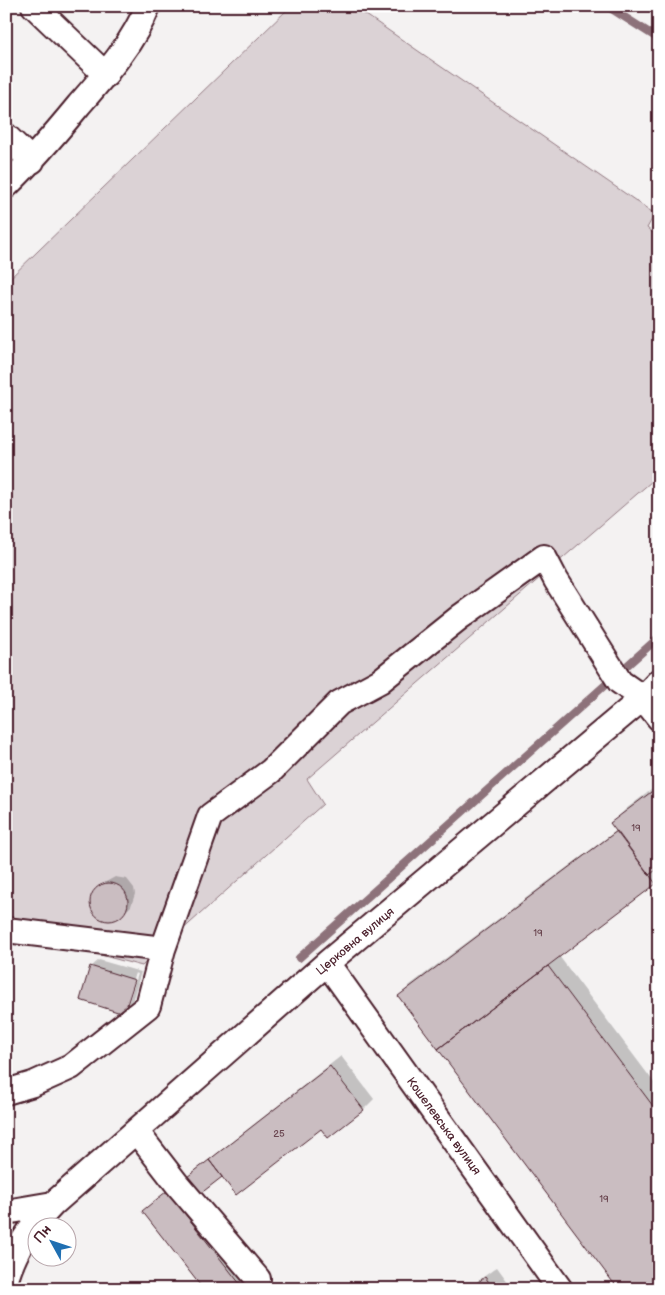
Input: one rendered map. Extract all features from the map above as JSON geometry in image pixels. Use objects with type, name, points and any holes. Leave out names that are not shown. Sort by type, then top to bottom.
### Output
[{"type":"street","points":[[34,6],[106,74]]},
{"type":"street","points":[[6,186],[32,160],[106,74],[143,20],[148,6]]},
{"type":"street","points":[[6,136],[32,160]]},
{"type":"street","points":[[6,1092],[33,1084],[71,1067],[148,1006],[163,949],[210,816],[271,771],[339,703],[380,681],[460,617],[544,558],[615,674],[651,690],[659,718]]},
{"type":"street","name":"Церковна вулиця","points":[[6,1279],[12,1260],[21,1243],[33,1225],[53,1204],[327,964],[651,690]]},
{"type":"street","points":[[6,930],[163,949]]},
{"type":"street","name":"Кошелевська вулиця","points":[[327,964],[560,1289]]},
{"type":"street","points":[[136,1131],[177,1184],[258,1280]]},
{"type":"street","points":[[6,1212],[53,1204]]},
{"type":"shaded area","points":[[291,6],[353,6],[655,214],[647,228],[659,238],[659,475],[307,779],[323,804],[142,966],[6,930],[6,282]]},
{"type":"building","points":[[659,786],[659,868],[649,875],[610,823]]},
{"type":"building","points":[[617,831],[656,884],[438,1049],[398,996]]},
{"type":"building","points":[[109,883],[122,889],[128,902],[122,915],[109,921],[96,915],[90,902],[96,889]]},
{"type":"building","points":[[90,966],[135,980],[124,1014],[80,1000]]},
{"type":"building","points":[[548,966],[659,1114],[659,1289],[618,1289],[438,1049]]},
{"type":"building","points":[[330,1066],[364,1110],[328,1138],[321,1129],[236,1195],[209,1160]]},
{"type":"building","points":[[209,1160],[222,1177],[200,1194],[187,1177]]},
{"type":"building","points":[[167,1191],[244,1289],[203,1289],[142,1211]]},
{"type":"building","points":[[485,1277],[494,1289],[469,1289]]},
{"type":"waterway","points":[[607,6],[659,39]]},
{"type":"waterway","points":[[299,958],[659,637]]}]
